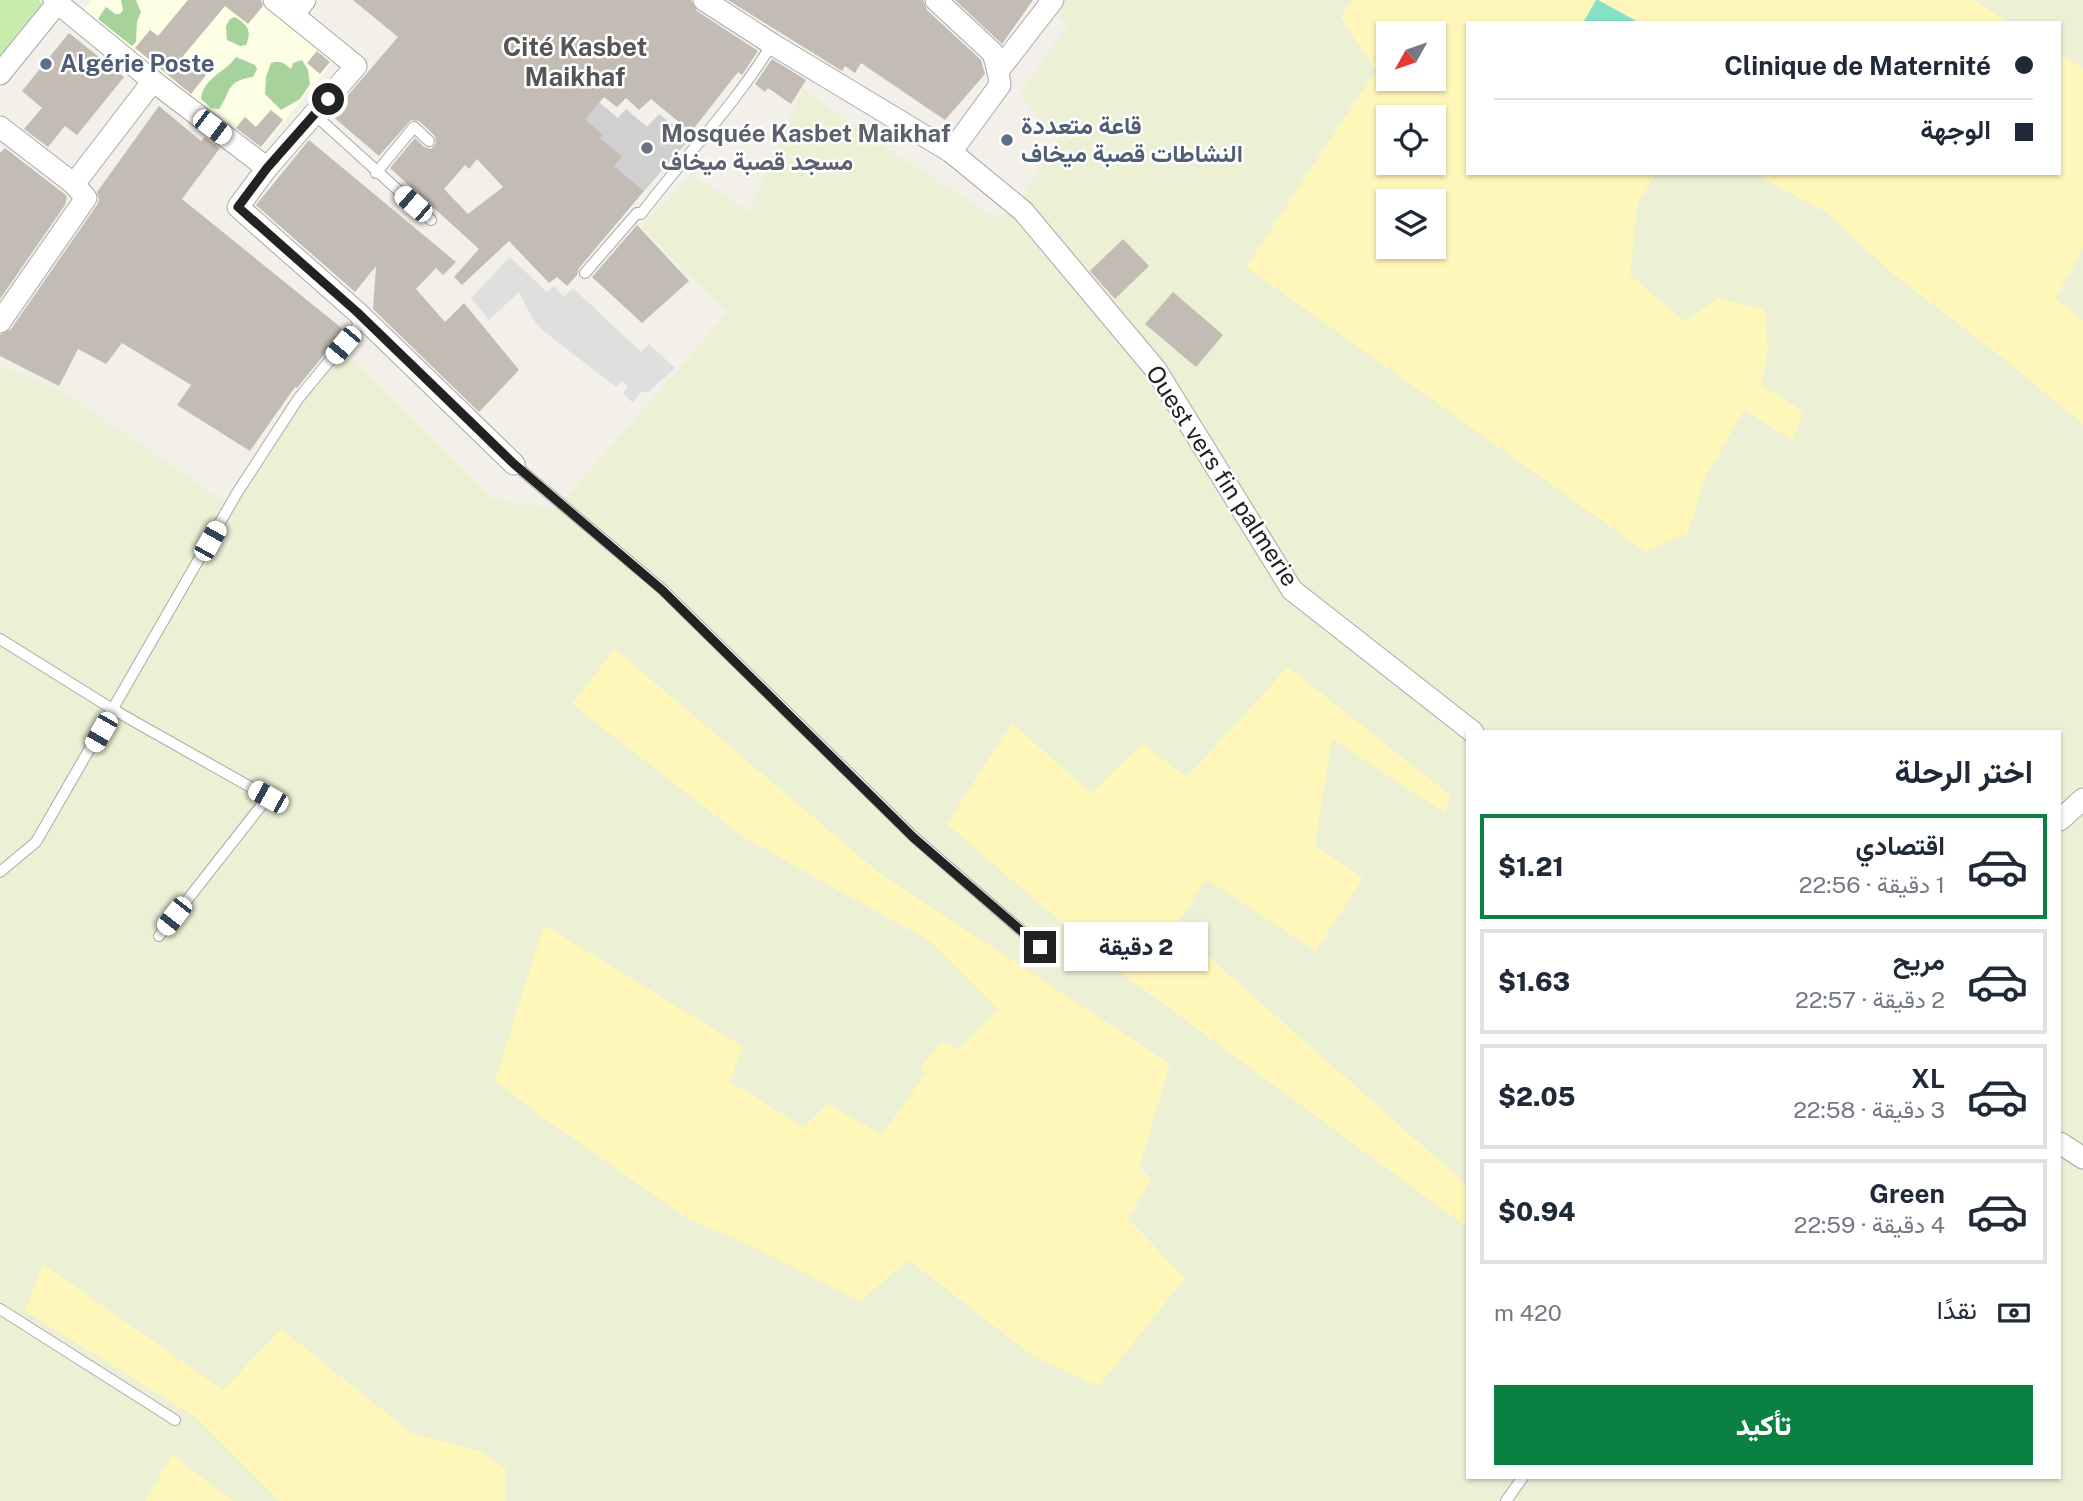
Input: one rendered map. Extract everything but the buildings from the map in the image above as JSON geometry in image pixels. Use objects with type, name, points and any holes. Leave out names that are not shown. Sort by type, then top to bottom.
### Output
[{"type":"street","points":[[274,0],[299,8],[356,66],[267,168],[238,207],[357,312],[514,464]]},
{"type":"street","name":"Ouest vers fin palmerie","points":[[704,0],[951,152],[1023,211],[1156,370],[1292,590],[1470,730]]},
{"type":"street","points":[[936,0],[993,53],[1000,85],[951,152]]},
{"type":"street","points":[[998,71],[1053,0]]},
{"type":"street","points":[[0,74],[57,1],[153,82],[267,168]]},
{"type":"street","points":[[74,184],[153,82]]},
{"type":"street","points":[[0,127],[74,184],[86,198],[0,322]]},
{"type":"street","points":[[2061,819],[2083,799]]},
{"type":"street","points":[[2061,1144],[2083,1158]]},
{"type":"lane","points":[[584,273],[637,213],[641,214],[754,74],[772,44]]},
{"type":"lane","points":[[314,115],[431,220]]},
{"type":"lane","points":[[376,173],[414,127],[429,141]]},
{"type":"lane","points":[[0,872],[36,842],[237,493],[298,399],[358,326],[357,312]]},
{"type":"lane","points":[[514,464],[662,590],[914,838],[1040,947]]},
{"type":"lane","points":[[0,639],[114,710],[268,797],[159,936]]},
{"type":"lane","points":[[0,1309],[175,1420]]},
{"type":"lane","points":[[1506,1501],[1522,1479]]},
{"type":"shaded area","points":[[91,0],[121,0],[123,10],[120,14],[115,14],[111,9],[102,11],[98,19],[135,36],[137,21],[141,16],[136,0],[188,0],[158,36],[150,30],[135,48],[191,94],[206,75],[183,56],[225,6],[248,24],[264,4],[260,0],[263,0],[336,58],[259,152],[83,10]],"holes":[[[236,57],[247,62],[240,79],[226,92],[225,101],[216,74],[227,69]],[[271,110],[283,120],[259,149],[235,128],[245,117],[256,127]]]},
{"type":"shaded area","points":[[1040,0],[1352,0],[1341,17],[1376,71],[1246,267],[1688,533],[1705,478],[1744,410],[1792,440],[1804,412],[1761,385],[1768,350],[1720,298],[1685,322],[1630,275],[1637,206],[1655,175],[1758,175],[1827,213],[1892,273],[2083,424],[2083,1501],[506,1501],[505,1469],[482,1452],[411,1433],[282,1330],[223,1391],[43,1264],[25,1311],[194,1416],[279,1501],[233,1501],[173,1455],[146,1501],[0,1501],[0,365],[56,388],[226,502],[341,349],[492,499],[556,509],[727,313],[641,227],[691,174],[749,212],[803,88],[870,138],[997,219],[1020,200],[1059,139],[1019,95],[1068,25]],"holes":[[[615,650],[879,873],[1151,1179],[1128,1219],[1033,1356],[909,1260],[757,1249],[687,1218],[495,1081],[742,1047],[729,1081],[803,1127],[828,1105],[882,1135],[926,1073],[920,1068],[942,1042],[959,1049],[998,1009],[930,941],[743,837],[573,704]]]},
{"type":"shaded area","points":[[1974,0],[2083,0],[2083,69],[2061,55],[2061,21],[2007,21]]},
{"type":"shaded area","name":"Mosquée Kasbet Maikhaf مسجد قصبة ميخاف","points":[[599,102],[618,118],[626,109],[647,127],[659,114],[690,139],[644,191],[614,166],[621,158],[600,138],[603,135],[585,119]]},
{"type":"shaded area","points":[[2083,249],[2083,320],[2055,299]]},
{"type":"shaded area","points":[[510,257],[547,292],[554,286],[564,297],[573,288],[641,352],[649,344],[675,368],[647,393],[641,391],[633,403],[623,393],[628,386],[622,381],[616,387],[542,330],[519,292],[489,320],[471,298]]},
{"type":"green space","points":[[0,0],[39,0],[43,5],[0,61]]},
{"type":"green space","points":[[121,0],[136,0],[141,12],[137,21],[136,42],[132,46],[98,19],[106,7],[115,14],[120,14],[123,10]]},
{"type":"green space","points":[[1598,0],[1636,21],[1584,21]]},
{"type":"green space","points":[[235,17],[248,29],[246,45],[240,46],[227,40],[226,26],[230,19]]},
{"type":"green space","points":[[236,57],[255,65],[257,69],[253,77],[233,84],[219,109],[211,108],[201,99],[203,92],[210,80]]},
{"type":"green space","points":[[302,60],[308,70],[310,84],[300,99],[281,110],[265,94],[266,77],[271,63],[282,63],[291,69],[293,63]]},
{"type":"sand","points":[[1352,0],[1596,0],[1584,21],[1466,21],[1466,175],[1655,175],[1637,206],[1630,275],[1685,322],[1719,298],[1765,310],[1768,350],[1761,385],[1804,412],[1792,440],[1744,410],[1705,478],[1688,533],[1646,552],[1246,267],[1376,71],[1341,17]]},
{"type":"sand","points":[[1598,0],[1974,0],[2007,21],[1636,21]]},
{"type":"sand","points":[[2061,55],[2083,69],[2083,249],[2055,299],[2083,320],[2083,424],[1892,273],[1827,213],[1758,175],[2061,175]]},
{"type":"sand","points":[[615,649],[879,873],[1170,1064],[1139,1168],[1151,1179],[1128,1219],[1185,1278],[1099,1386],[1033,1356],[909,1260],[860,1301],[757,1249],[687,1218],[495,1081],[544,925],[743,1047],[729,1081],[803,1127],[828,1104],[882,1135],[926,1073],[920,1068],[942,1041],[959,1049],[998,1009],[930,941],[743,837],[572,704]]},
{"type":"sand","points":[[1288,667],[1450,795],[1445,813],[1332,739],[1315,846],[1363,878],[1316,951],[1206,879],[1175,927],[1466,1184],[1466,1227],[1116,969],[947,824],[1012,723],[1091,793],[1142,744],[1187,777]]},
{"type":"sand","points":[[43,1264],[223,1390],[281,1329],[411,1433],[482,1452],[506,1469],[506,1501],[279,1501],[194,1416],[25,1311]]},
{"type":"sand","points":[[172,1455],[233,1501],[146,1501]]},
{"type":"place","name":"Algérie Poste","points":[[46,64]]},
{"type":"place","name":"قاعة متعددة النشاطات قصبة ميخاف","points":[[1007,140]]},
{"type":"place","name":"Mosquée Kasbet Maikhaf مسجد قصبة ميخاف","points":[[647,148]]},
{"type":"district","name":"Cité Kasbet Maikhaf","points":[[575,62]]},
{"type":"route","points":[[328,99],[267,168],[238,207],[357,312],[514,464],[662,590],[914,838],[1040,947]]}]
